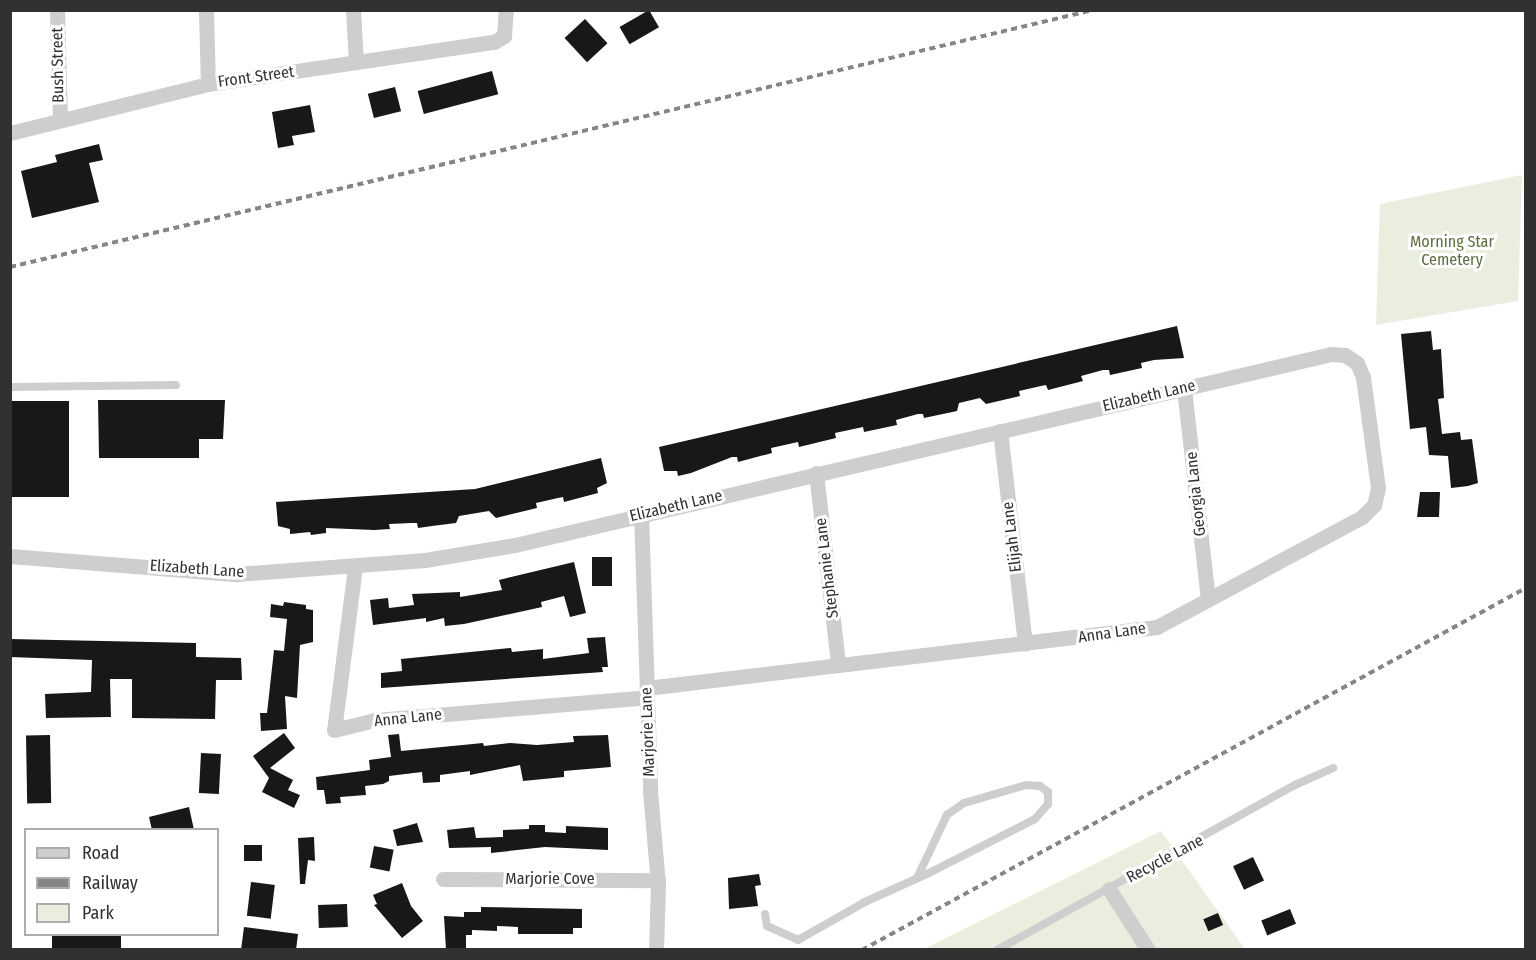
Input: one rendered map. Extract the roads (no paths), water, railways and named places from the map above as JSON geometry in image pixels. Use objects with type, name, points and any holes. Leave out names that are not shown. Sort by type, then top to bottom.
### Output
[{"type":"street","name":"Bush Street","points":[[57,10],[60,119]]},
{"type":"street","points":[[206,10],[208,84]]},
{"type":"street","points":[[353,10],[356,62]]},
{"type":"street","name":"Front Street","points":[[10,133],[208,84],[494,42],[504,36],[506,10]]},
{"type":"street","name":"Elizabeth Lane","points":[[10,556],[236,574],[355,567],[515,545],[641,513],[1331,354]]},
{"type":"street","name":"Anna Lane","points":[[355,567],[334,730],[375,720],[647,692],[838,664],[1157,627],[1362,517],[1374,505],[1378,488],[1363,377],[1351,359],[1331,354]]},
{"type":"street","name":"Georgia Lane","points":[[1184,388],[1208,600]]},
{"type":"street","name":"Elijah Lane","points":[[1000,431],[1025,644]]},
{"type":"street","name":"Stephanie Lane","points":[[816,473],[838,664]]},
{"type":"street","name":"Marjorie Lane","points":[[641,513],[647,692],[658,880],[656,950]]},
{"type":"street","name":"Marjorie Cove","points":[[443,879],[658,880]]},
{"type":"street","points":[[1109,889],[1148,950]]},
{"type":"lane","points":[[10,387],[176,385]]},
{"type":"lane","name":"Recycle Lane","points":[[997,950],[1295,785],[1333,768]]},
{"type":"lane","points":[[765,915],[767,926],[798,940],[1035,819],[1048,804],[1048,792],[1040,786],[1026,785],[964,802],[947,816],[917,878]]},
{"type":"railway","points":[[10,267],[1093,10]]},
{"type":"railway","points":[[862,950],[1526,588]]},
{"type":"park label","name":"Morning Star Cemetery","points":[[1452,251]]}]
